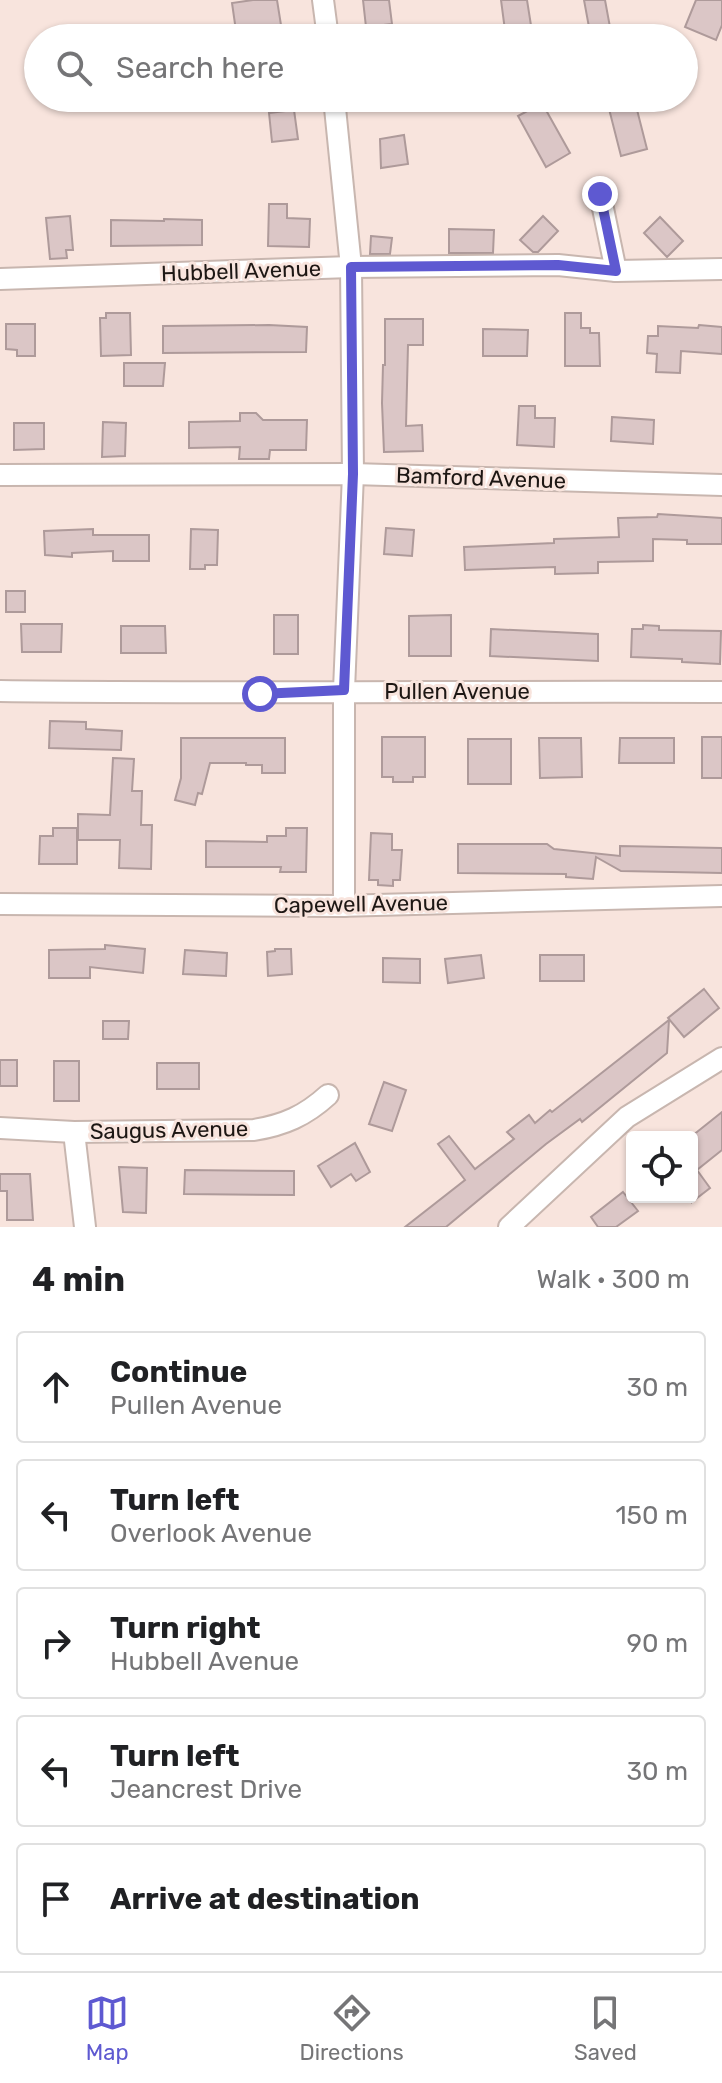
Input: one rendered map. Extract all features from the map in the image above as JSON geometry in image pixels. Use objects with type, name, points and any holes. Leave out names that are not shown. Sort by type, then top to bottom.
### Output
[{"type":"street","points":[[323,0],[326,24]]},
{"type":"street","points":[[335,112],[351,267],[353,474],[344,690],[344,906]]},
{"type":"street","points":[[600,194],[616,271]]},
{"type":"street","name":"Hubbell Avenue","points":[[0,279],[351,267],[558,265],[616,271],[722,269]]},
{"type":"street","name":"Bamford Avenue","points":[[0,475],[353,474],[722,485]]},
{"type":"street","name":"Pullen Avenue","points":[[0,691],[260,694],[344,690],[722,692]]},
{"type":"street","name":"Capewell Avenue","points":[[0,904],[344,906],[722,896]]},
{"type":"street","points":[[509,1227],[627,1117],[722,1058]]},
{"type":"street","name":"Saugus Avenue","points":[[0,1128],[74,1132],[254,1130],[298,1118],[328,1095]]},
{"type":"street","points":[[74,1132],[85,1227]]},
{"type":"building","points":[[277,0],[281,24],[235,24],[232,3]]},
{"type":"building","points":[[363,0],[389,0],[392,24],[366,24]]},
{"type":"building","points":[[501,0],[527,0],[531,24],[504,24]]},
{"type":"building","points":[[584,0],[605,0],[609,24],[588,24]]},
{"type":"building","points":[[696,0],[722,0],[722,25],[716,40],[698,32],[698,24],[686,24]]},
{"type":"building","points":[[294,112],[298,139],[272,142],[269,113]]},
{"type":"building","points":[[525,112],[547,112],[570,153],[546,167],[518,116]]},
{"type":"building","points":[[610,112],[638,112],[647,149],[621,156]]},
{"type":"building","points":[[404,135],[408,164],[381,168],[380,139]]},
{"type":"building","points":[[269,204],[287,204],[287,218],[310,219],[309,247],[268,246]]},
{"type":"building","points":[[70,216],[73,250],[66,250],[67,258],[50,259],[46,218]]},
{"type":"building","points":[[543,216],[558,231],[538,252],[533,252],[520,240]]},
{"type":"building","points":[[660,217],[683,241],[667,257],[644,233]]},
{"type":"building","points":[[111,220],[202,220],[202,245],[111,246]]},
{"type":"building","points":[[449,229],[494,230],[493,253],[449,253]]},
{"type":"building","points":[[371,236],[392,238],[390,254],[370,254]]},
{"type":"building","points":[[106,313],[130,313],[131,355],[101,356],[100,318],[106,318]]},
{"type":"building","points":[[565,313],[581,313],[581,328],[590,328],[590,333],[599,333],[600,366],[565,366]]},
{"type":"building","points":[[385,319],[423,319],[423,345],[408,345],[406,426],[422,425],[423,451],[384,452]]},
{"type":"building","points":[[6,324],[35,324],[35,356],[17,356],[17,350],[6,349]]},
{"type":"building","points":[[699,325],[722,327],[722,354],[681,351],[680,373],[656,372],[657,354],[647,353],[648,336],[658,336],[658,326],[698,328]]},
{"type":"building","points":[[163,326],[307,327],[306,352],[163,353]]},
{"type":"building","points":[[483,329],[528,330],[527,356],[483,356]]},
{"type":"building","points":[[124,363],[165,363],[163,386],[124,386]]},
{"type":"building","points":[[519,406],[535,406],[535,418],[555,418],[554,447],[517,445]]},
{"type":"building","points":[[240,413],[256,413],[263,420],[307,420],[306,450],[270,450],[269,459],[239,459],[240,447],[189,448],[189,422],[240,421]]},
{"type":"building","points":[[612,417],[654,420],[653,444],[611,441]]},
{"type":"building","points":[[103,422],[126,423],[125,456],[102,457]]},
{"type":"building","points":[[14,423],[44,423],[44,449],[14,450]]},
{"type":"building","points":[[658,514],[722,518],[722,544],[687,544],[687,540],[653,539],[653,561],[598,562],[598,573],[555,574],[555,567],[465,570],[464,547],[619,537],[618,518],[657,517]]},
{"type":"building","points":[[386,528],[414,530],[412,556],[384,554]]},
{"type":"building","points":[[93,529],[93,535],[149,535],[149,561],[113,561],[113,551],[72,553],[72,557],[45,555],[44,531]]},
{"type":"building","points":[[191,529],[218,530],[217,565],[190,569]]},
{"type":"building","points":[[6,591],[25,591],[25,612],[6,612]]},
{"type":"building","points":[[274,615],[298,615],[298,654],[274,654]]},
{"type":"building","points":[[451,615],[451,656],[409,656],[409,616]]},
{"type":"building","points":[[21,624],[62,624],[61,652],[22,652]]},
{"type":"building","points":[[643,625],[659,626],[659,630],[721,631],[720,664],[631,657],[632,629],[643,629]]},
{"type":"building","points":[[121,626],[165,626],[166,653],[121,653]]},
{"type":"building","points":[[491,629],[598,634],[598,661],[490,656]]},
{"type":"building","points":[[50,721],[86,722],[86,729],[122,731],[121,750],[49,748]]},
{"type":"building","points":[[382,737],[425,737],[425,777],[413,777],[413,782],[393,782],[393,777],[382,777]]},
{"type":"building","points":[[702,737],[722,737],[722,778],[702,778]]},
{"type":"building","points":[[181,738],[285,738],[285,773],[262,773],[262,765],[210,763],[202,794],[198,793],[195,805],[175,800],[181,778]]},
{"type":"building","points":[[539,738],[581,738],[582,777],[540,778]]},
{"type":"building","points":[[620,738],[674,738],[674,763],[619,763]]},
{"type":"building","points":[[468,739],[511,739],[511,784],[468,784]]},
{"type":"building","points":[[113,758],[134,759],[132,791],[142,791],[141,825],[152,825],[151,869],[119,868],[120,840],[78,840],[78,814],[110,815]]},
{"type":"building","points":[[53,828],[77,828],[77,864],[39,864],[40,836],[53,836]]},
{"type":"building","points":[[286,828],[307,828],[306,872],[280,872],[281,867],[206,867],[206,841],[267,842],[267,836],[286,836]]},
{"type":"building","points":[[371,833],[392,834],[392,850],[402,850],[400,880],[393,880],[393,886],[378,885],[378,880],[369,880]]},
{"type":"building","points":[[458,844],[547,844],[554,849],[620,856],[620,846],[722,848],[722,873],[621,871],[596,857],[593,879],[566,877],[566,874],[458,873]]},
{"type":"building","points":[[105,945],[145,949],[143,973],[90,967],[90,978],[49,978],[49,950],[105,949]]},
{"type":"building","points":[[291,949],[292,974],[268,976],[267,952]]},
{"type":"building","points":[[185,950],[227,953],[226,976],[183,974]]},
{"type":"building","points":[[481,955],[484,978],[448,983],[445,959]]},
{"type":"building","points":[[540,955],[584,955],[584,981],[540,981]]},
{"type":"building","points":[[383,958],[420,959],[420,983],[383,982]]},
{"type":"building","points":[[704,989],[719,1008],[684,1037],[668,1018]]},
{"type":"building","points":[[669,1020],[667,1053],[582,1122],[580,1119],[546,1144],[446,1227],[405,1227],[465,1180],[438,1144],[449,1136],[475,1169],[514,1139],[507,1132],[529,1115],[535,1123],[550,1110],[552,1112]]},
{"type":"building","points":[[103,1021],[129,1021],[128,1039],[103,1039]]},
{"type":"building","points":[[0,1060],[17,1060],[17,1086],[0,1086]]},
{"type":"building","points":[[54,1061],[79,1061],[79,1101],[54,1101]]},
{"type":"building","points":[[157,1063],[199,1063],[199,1089],[157,1089]]},
{"type":"building","points":[[384,1082],[406,1090],[392,1131],[369,1124]]},
{"type":"building","points":[[722,1112],[722,1150],[698,1169],[698,1131]]},
{"type":"building","points":[[355,1143],[370,1172],[356,1181],[351,1174],[331,1187],[318,1166]]},
{"type":"building","points":[[119,1167],[147,1168],[146,1213],[123,1212]]},
{"type":"building","points":[[185,1170],[294,1171],[294,1195],[184,1194]]},
{"type":"building","points":[[698,1171],[710,1188],[698,1197]]},
{"type":"building","points":[[0,1174],[30,1174],[33,1220],[7,1220],[7,1191],[0,1191]]},
{"type":"building","points":[[623,1192],[626,1203],[632,1203],[638,1211],[616,1227],[598,1227],[591,1217]]},
{"type":"route","points":[[260,694],[344,690],[353,474],[351,267],[558,265],[616,271],[600,194]]}]
